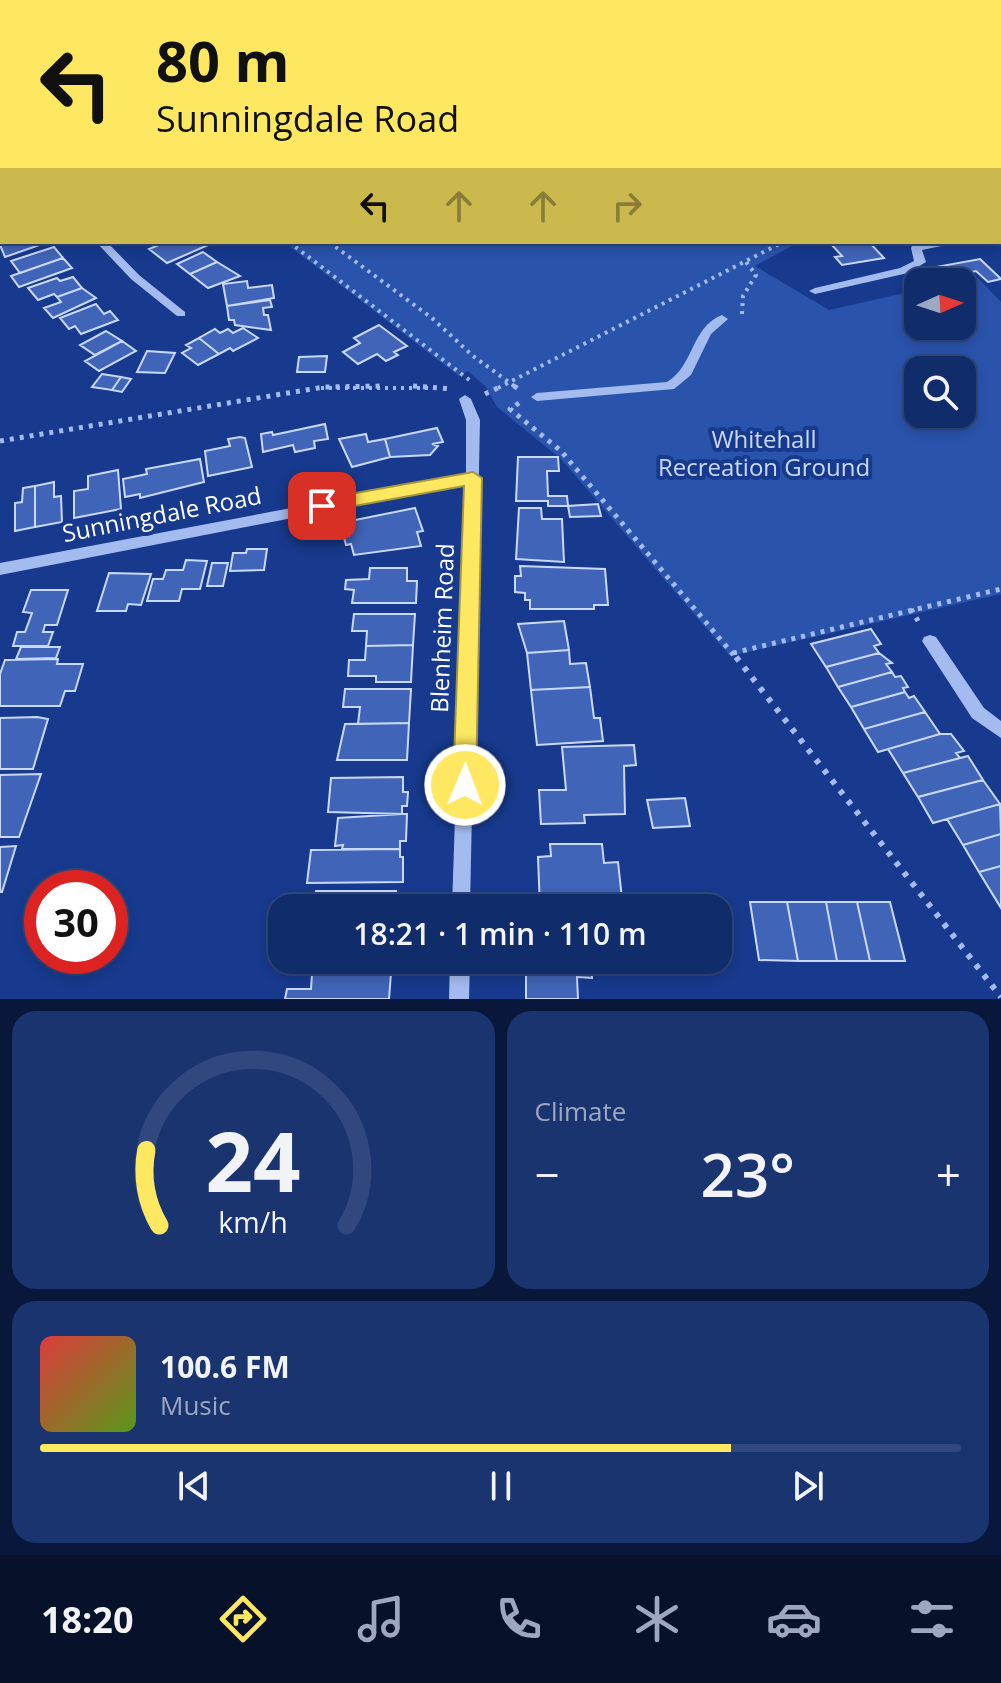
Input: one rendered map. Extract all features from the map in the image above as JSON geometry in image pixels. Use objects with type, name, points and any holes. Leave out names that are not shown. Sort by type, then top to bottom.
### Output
[{"type":"street","points":[[103,244],[135,277],[181,314]]},
{"type":"street","points":[[815,291],[904,271],[920,262],[916,248],[937,244]]},
{"type":"street","points":[[537,397],[670,386],[681,382],[704,330],[722,319]]},
{"type":"street","name":"Blenheim Road","points":[[461,894],[473,395]]},
{"type":"street","name":"Sunningdale Road","points":[[0,569],[473,478]]},
{"type":"street","points":[[930,641],[978,713],[1001,731]]},
{"type":"street","points":[[459,999],[460,974]]},
{"type":"path","points":[[292,244],[460,370],[473,395]]},
{"type":"path","points":[[332,244],[432,318],[473,356],[528,398],[510,409],[561,451],[733,653],[1001,997]]},
{"type":"path","points":[[0,441],[324,387],[407,385],[473,395],[511,382],[779,244]]},
{"type":"path","points":[[722,319],[742,314],[743,296],[756,275],[746,262]]},
{"type":"path","points":[[733,653],[1001,589]]},
{"type":"green space","name":"Whitehall Recreation Ground","points":[[287,244],[795,244],[755,266],[829,310],[904,293],[904,340],[976,340],[977,277],[1001,302],[1001,594],[730,656],[561,459],[497,407],[486,387],[468,371],[459,376]]},
{"type":"building","points":[[3,244],[42,244],[5,257],[0,245]]},
{"type":"building","points":[[161,244],[210,244],[167,263],[149,249]]},
{"type":"building","points":[[831,244],[871,244],[884,258],[842,265],[835,257],[842,256]]},
{"type":"building","points":[[54,247],[63,258],[20,273],[11,261]]},
{"type":"building","points":[[203,252],[217,262],[190,274],[177,264]]},
{"type":"building","points":[[63,258],[72,268],[19,287],[11,276]]},
{"type":"building","points":[[980,259],[1001,279],[988,282],[976,268],[936,267]]},
{"type":"building","points":[[217,262],[240,276],[208,288],[190,274]]},
{"type":"building","points":[[73,277],[82,288],[57,297],[54,294],[38,300],[28,288],[57,278],[60,281]]},
{"type":"building","points":[[247,281],[248,288],[272,285],[274,298],[227,306],[223,284]]},
{"type":"building","points":[[82,288],[96,298],[53,318],[44,308],[61,302],[57,297]]},
{"type":"building","points":[[270,300],[272,307],[263,308],[271,330],[235,325],[234,320],[229,320],[227,306]]},
{"type":"building","points":[[96,304],[104,314],[110,311],[118,320],[81,334],[75,326],[69,329],[60,318]]},
{"type":"building","points":[[379,325],[407,346],[394,352],[398,355],[386,361],[377,354],[358,364],[343,352],[360,343],[354,338]]},
{"type":"building","points":[[243,328],[258,338],[233,351],[230,348],[219,354],[199,338],[215,329],[220,333],[228,329],[233,333]]},
{"type":"building","points":[[106,331],[122,341],[95,355],[80,345]]},
{"type":"building","points":[[199,338],[219,354],[198,365],[182,353],[191,348],[186,345]]},
{"type":"building","points":[[122,341],[136,351],[99,371],[85,361]]},
{"type":"building","points":[[147,351],[175,353],[165,373],[137,372]]},
{"type":"building","points":[[327,356],[325,372],[297,372],[299,357]]},
{"type":"building","points":[[102,374],[121,377],[112,390],[92,387]]},
{"type":"building","points":[[121,377],[131,379],[122,392],[112,390]]},
{"type":"building","points":[[325,424],[328,439],[314,441],[315,448],[295,452],[293,445],[263,452],[261,434],[272,432],[273,435]]},
{"type":"building","points":[[437,428],[443,442],[432,444],[438,446],[430,455],[390,457],[385,439]]},
{"type":"building","points":[[366,434],[368,442],[385,439],[390,457],[352,467],[339,439]]},
{"type":"building","points":[[245,438],[252,467],[208,476],[205,451],[230,446],[228,439]]},
{"type":"building","points":[[518,457],[558,457],[559,471],[547,471],[548,496],[567,496],[568,506],[548,506],[548,501],[516,501]]},
{"type":"building","points":[[200,459],[204,482],[140,498],[140,494],[125,497],[123,479],[147,474],[146,469]]},
{"type":"building","points":[[118,470],[121,509],[74,518],[74,491],[88,489],[88,476]]},
{"type":"building","points":[[54,482],[54,497],[61,496],[62,522],[35,527],[35,486]]},
{"type":"building","points":[[35,486],[35,527],[15,531],[15,503],[22,502],[23,488]]},
{"type":"building","points":[[598,504],[601,516],[570,517],[568,506]]},
{"type":"building","points":[[415,508],[423,531],[417,532],[421,546],[354,555],[351,544],[346,545],[340,523]]},
{"type":"building","points":[[519,508],[541,508],[542,519],[562,519],[564,562],[516,559]]},
{"type":"building","points":[[247,549],[267,549],[264,570],[230,571],[233,553],[246,553]]},
{"type":"building","points":[[186,560],[207,561],[200,589],[182,589],[179,601],[147,601],[153,579],[163,579],[166,570],[183,570]]},
{"type":"building","points":[[212,563],[228,563],[223,586],[207,586]]},
{"type":"building","points":[[520,566],[605,569],[608,605],[594,605],[594,609],[530,609],[530,600],[525,600],[525,593],[515,592],[515,576],[521,576]]},
{"type":"building","points":[[370,568],[407,568],[407,581],[417,581],[416,603],[352,603],[354,590],[345,589],[346,580],[369,579]]},
{"type":"building","points":[[109,573],[151,574],[141,605],[128,604],[126,611],[97,611]]},
{"type":"building","points":[[31,590],[68,590],[57,625],[45,625],[43,632],[53,632],[48,646],[13,646],[17,632],[25,632],[32,613],[23,612]]},
{"type":"building","points":[[354,614],[415,614],[413,645],[366,646],[367,631],[352,631]]},
{"type":"building","points":[[564,621],[569,650],[527,653],[518,624]]},
{"type":"building","points":[[871,629],[881,644],[874,646],[879,653],[826,667],[811,644]]},
{"type":"building","points":[[413,645],[411,682],[376,682],[376,676],[348,676],[349,660],[365,660],[366,646]]},
{"type":"building","points":[[21,647],[60,647],[56,658],[16,659]]},
{"type":"building","points":[[569,650],[570,664],[586,663],[590,687],[531,690],[527,653]]},
{"type":"building","points":[[879,653],[892,663],[886,664],[892,672],[838,687],[826,667]]},
{"type":"building","points":[[58,659],[57,664],[83,664],[75,691],[65,691],[60,706],[0,706],[0,674],[5,660]]},
{"type":"building","points":[[892,672],[895,677],[901,676],[908,687],[903,688],[905,692],[851,707],[838,687]]},
{"type":"building","points":[[590,687],[594,718],[600,718],[603,741],[537,745],[531,690]]},
{"type":"building","points":[[345,689],[411,689],[409,723],[358,724],[360,707],[343,707]]},
{"type":"building","points":[[905,692],[909,698],[914,696],[925,712],[864,729],[851,707]]},
{"type":"building","points":[[925,712],[940,734],[878,752],[864,729]]},
{"type":"building","points":[[0,718],[48,719],[33,769],[0,769]]},
{"type":"building","points":[[409,723],[407,760],[337,760],[345,724]]},
{"type":"building","points":[[940,734],[951,734],[964,751],[956,753],[960,758],[903,773],[888,749]]},
{"type":"building","points":[[634,745],[636,765],[624,766],[625,814],[584,815],[585,823],[541,824],[539,790],[566,790],[562,747]]},
{"type":"building","points":[[968,756],[983,780],[918,797],[903,773]]},
{"type":"building","points":[[41,774],[19,837],[0,837],[0,775]]},
{"type":"building","points":[[403,777],[403,792],[408,792],[407,806],[402,806],[402,814],[328,812],[331,778]]},
{"type":"building","points":[[983,780],[1000,804],[933,823],[918,797]]},
{"type":"building","points":[[685,798],[690,826],[653,828],[647,800]]},
{"type":"building","points":[[1000,804],[1001,834],[963,845],[947,819]]},
{"type":"building","points":[[407,814],[406,841],[400,841],[400,849],[342,849],[343,845],[335,846],[338,818]]},
{"type":"building","points":[[1001,834],[1001,866],[979,872],[963,845]]},
{"type":"building","points":[[550,844],[602,844],[604,863],[618,862],[621,894],[539,894],[538,857],[551,856]]},
{"type":"building","points":[[16,846],[2,892],[0,892],[0,847]]},
{"type":"building","points":[[400,849],[403,882],[307,883],[311,850]]},
{"type":"building","points":[[1001,866],[1001,908],[979,872]]},
{"type":"building","points":[[316,891],[396,891],[395,894],[316,894]]},
{"type":"building","points":[[750,902],[787,902],[798,961],[759,960]]},
{"type":"building","points":[[787,902],[826,902],[837,961],[798,961]]},
{"type":"building","points":[[826,902],[857,902],[870,961],[837,961]]},
{"type":"building","points":[[857,902],[890,902],[905,961],[870,961]]},
{"type":"building","points":[[312,974],[391,974],[389,999],[285,999],[287,989],[311,989]]},
{"type":"building","points":[[526,974],[592,974],[592,978],[577,977],[578,999],[526,999]]},
{"type":"route","points":[[322,506],[473,478],[465,785]]}]
